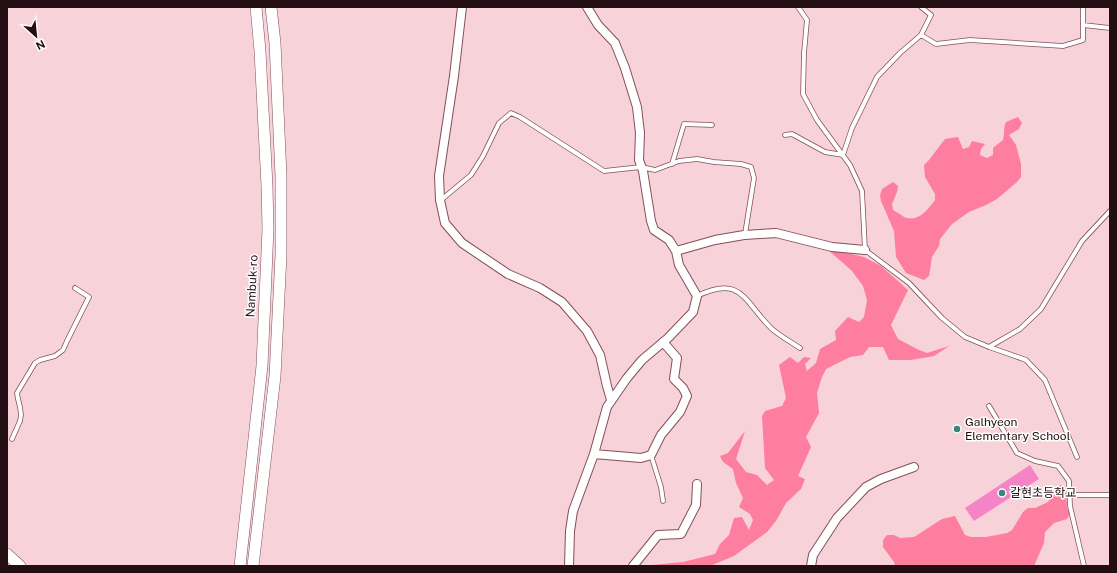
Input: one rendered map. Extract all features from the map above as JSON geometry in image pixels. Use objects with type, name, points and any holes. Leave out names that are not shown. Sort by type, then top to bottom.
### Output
[{"type":"main road","name":"Nambuk-ro","points":[[240,566],[262,366],[268,229],[265,138],[256,7]]},
{"type":"main road","points":[[253,566],[275,376],[281,256],[281,176],[275,43],[271,7]]},
{"type":"main road","points":[[7,554],[20,566]]},
{"type":"street","points":[[462,7],[454,76],[439,176],[440,200],[445,223],[462,243],[508,274],[540,288],[562,302],[587,331],[600,355],[611,400]]},
{"type":"street","points":[[569,566],[570,531],[573,511],[594,454],[607,407],[627,378],[642,360],[663,342],[692,312],[697,296],[679,265],[676,252],[669,240],[654,230],[651,221],[643,171],[639,160],[640,133],[637,107],[625,68],[615,43],[598,24],[587,7]]},
{"type":"street","points":[[676,252],[714,240],[776,234],[832,247],[866,250]]},
{"type":"street","points":[[594,454],[641,458],[651,456],[661,435],[680,412],[687,396],[683,388],[674,379],[677,358],[663,342]]},
{"type":"street","points":[[811,566],[813,555],[838,518],[866,487],[882,479],[914,467]]},
{"type":"street","points":[[632,566],[658,535],[681,534],[696,505],[697,484]]},
{"type":"lane","points":[[798,7],[807,20],[804,53],[803,94],[817,120],[850,165],[862,191],[866,250],[909,283],[942,318],[965,337],[1026,360],[1045,380],[1077,457]]},
{"type":"lane","points":[[843,156],[852,128],[877,77],[900,53],[921,35],[930,15],[921,7]]},
{"type":"lane","points":[[921,35],[936,44],[970,40],[1063,46],[1083,40],[1083,7]]},
{"type":"lane","points":[[1083,25],[1110,28]]},
{"type":"lane","points":[[440,200],[471,175],[483,156],[499,123],[511,113],[520,117],[604,172],[641,167],[656,170],[679,161],[697,159],[742,164],[751,167],[754,178],[744,236]]},
{"type":"lane","points":[[672,164],[684,124],[712,125]]},
{"type":"lane","points":[[785,136],[792,134],[825,152],[843,156]]},
{"type":"lane","points":[[989,347],[1020,329],[1041,309],[1082,241],[1110,211]]},
{"type":"lane","points":[[12,439],[21,415],[17,393],[34,363],[55,356],[63,350],[89,297],[76,288]]},
{"type":"lane","points":[[697,296],[719,288],[734,289],[743,296],[772,329],[800,348]]},
{"type":"lane","points":[[989,406],[1017,453],[1034,460],[1058,466],[1069,481],[1070,506],[1084,566]]},
{"type":"lane","points":[[651,456],[661,487],[663,501]]},
{"type":"lane","points":[[1070,495],[1110,495]]},
{"type":"shaded area","points":[[1018,117],[1022,123],[1019,129],[1009,135],[1016,145],[1021,164],[1021,177],[997,199],[969,212],[952,224],[940,239],[939,246],[932,257],[929,276],[924,280],[906,273],[896,257],[894,231],[881,201],[880,195],[882,189],[893,182],[898,186],[892,204],[893,210],[904,217],[919,217],[935,200],[935,194],[925,177],[924,165],[945,139],[958,137],[963,149],[969,147],[972,141],[985,144],[981,149],[980,155],[987,158],[993,155],[993,148],[1003,140],[1006,122]]},
{"type":"shaded area","points":[[826,248],[864,257],[881,266],[908,290],[891,325],[898,339],[927,353],[949,346],[934,356],[911,360],[889,360],[883,347],[869,347],[863,355],[850,357],[826,369],[817,393],[819,413],[806,437],[811,447],[798,476],[805,479],[801,489],[786,503],[776,521],[767,532],[734,556],[710,566],[642,566],[683,562],[715,554],[720,544],[729,535],[734,518],[742,517],[749,530],[753,520],[750,514],[739,507],[743,498],[736,483],[733,469],[723,462],[720,456],[728,453],[745,431],[736,459],[746,472],[757,475],[767,485],[774,480],[765,468],[762,416],[765,411],[782,406],[786,398],[779,365],[790,357],[798,363],[804,357],[811,358],[805,364],[807,371],[816,363],[820,349],[836,340],[835,331],[848,317],[859,322],[864,317],[867,300],[863,286],[852,271]]},
{"type":"shaded area","points":[[1060,485],[1066,488],[1067,508],[1070,514],[1067,519],[1054,523],[1045,532],[1044,543],[1034,566],[895,566],[894,562],[883,547],[883,540],[887,535],[894,535],[900,538],[914,537],[942,519],[955,516],[965,535],[971,537],[986,537],[1007,533],[1012,530],[1023,512],[1028,508],[1035,508],[1048,502]]},
{"type":"building","name":"갈현초등학교","points":[[1030,465],[1039,479],[974,521],[965,508]]},
{"type":"place","name":"Galhyeon Elementary School","points":[[957,429]]},
{"type":"place","name":"갈현초등학교","points":[[1002,493]]}]
